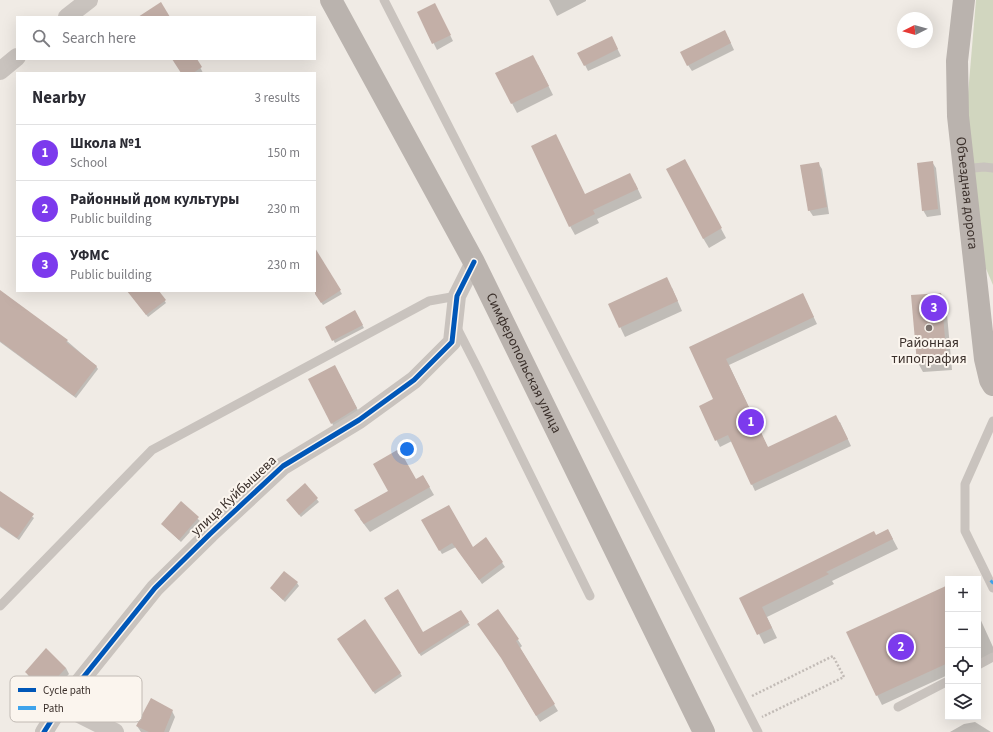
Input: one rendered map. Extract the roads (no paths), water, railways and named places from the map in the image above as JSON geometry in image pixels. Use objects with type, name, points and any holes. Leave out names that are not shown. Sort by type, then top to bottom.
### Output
[{"type":"main road","name":"Симферопольская улица","points":[[331,0],[474,262],[704,732]]},
{"type":"main road","name":"Объездная дорога","points":[[964,0],[957,62],[958,116],[963,169],[987,329],[985,359],[990,380],[993,385]]},
{"type":"street","points":[[68,16],[89,0]]},
{"type":"street","points":[[0,71],[16,58]]},
{"type":"street","name":"улица Куйбышева","points":[[84,676],[155,588],[283,466],[359,420],[414,380],[452,342],[457,296],[474,262]]},
{"type":"street","name":"улица Куйбышева","points":[[44,732],[50,722]]},
{"type":"street","points":[[95,722],[115,732]]},
{"type":"lane","points":[[384,0],[758,732]]},
{"type":"lane","points":[[963,169],[984,167],[993,168]]},
{"type":"lane","points":[[0,606],[152,450],[429,301],[457,296]]},
{"type":"lane","points":[[454,323],[590,596]]},
{"type":"lane","points":[[993,421],[965,484],[965,531],[993,588]]},
{"type":"lane","points":[[981,663],[993,657]]},
{"type":"lane","points":[[898,707],[945,683]]},
{"type":"place","name":"УФМС","points":[[934,308]]},
{"type":"place","name":"Районная типография","points":[[929,328]]},
{"type":"place","name":"Школа №1","points":[[751,422]]},
{"type":"place","name":"Районный дом культуры","points":[[901,647]]}]
